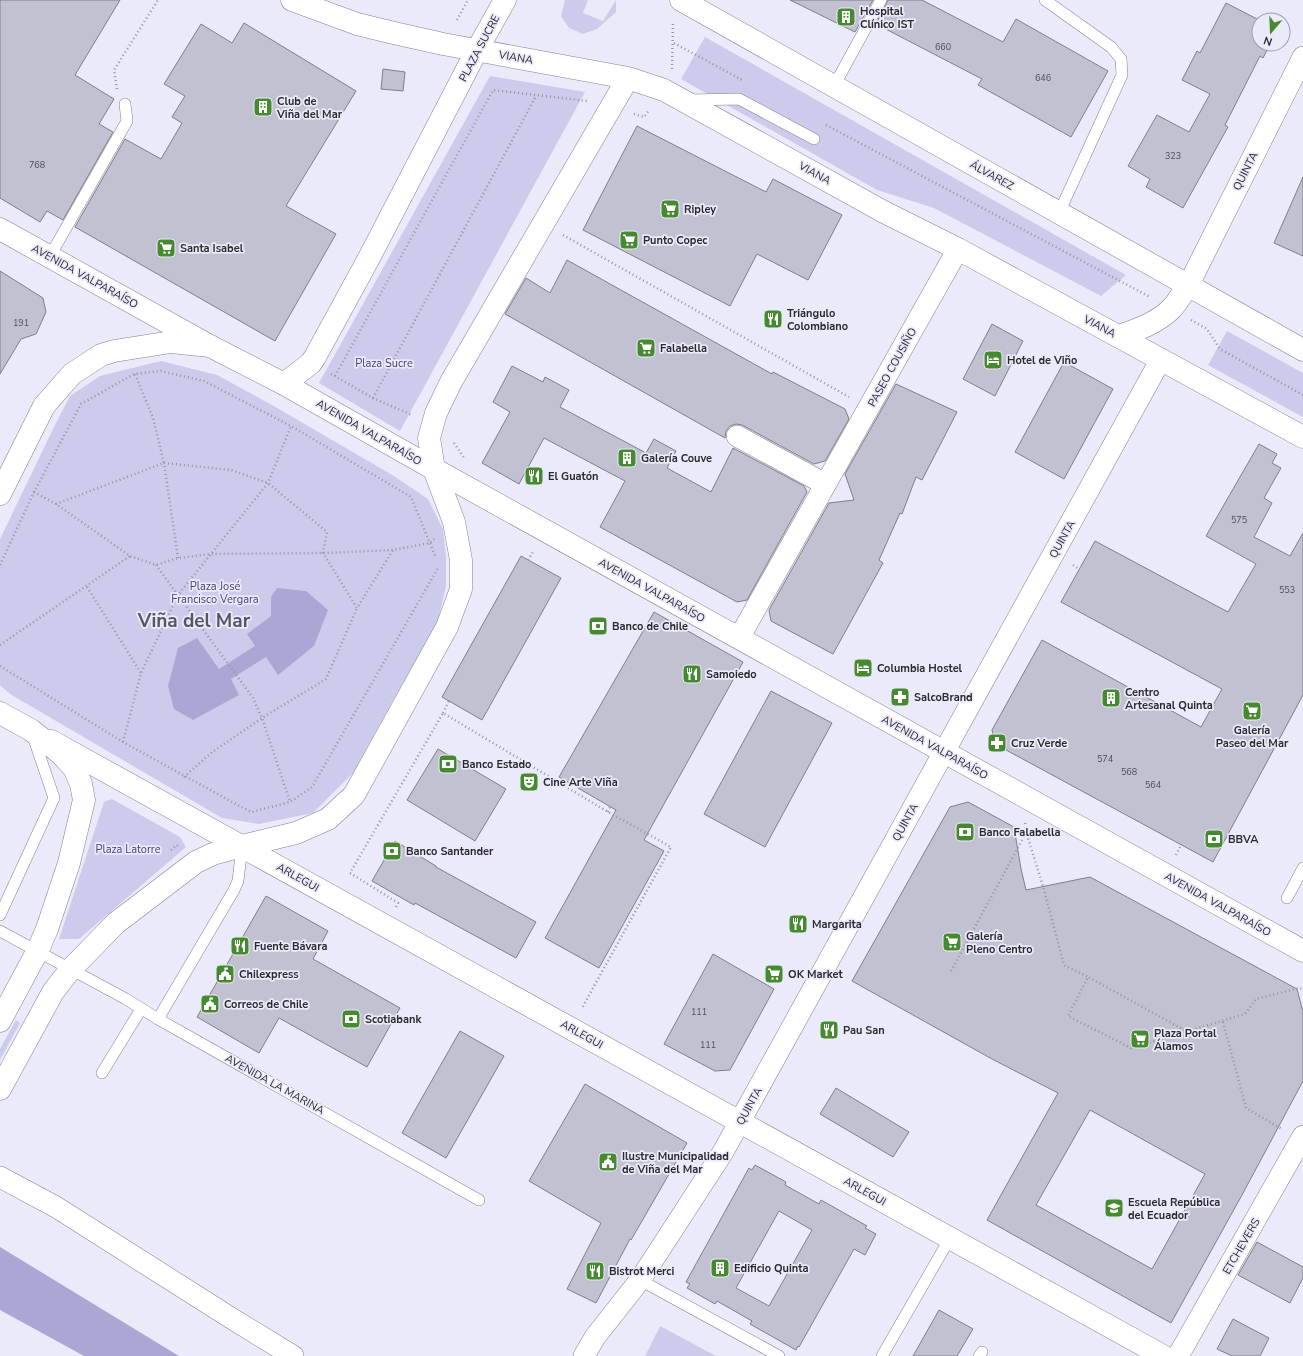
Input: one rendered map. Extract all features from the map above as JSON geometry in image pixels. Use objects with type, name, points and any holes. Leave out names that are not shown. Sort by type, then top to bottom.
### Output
[{"type":"main road","name":"VIANA","points":[[292,0],[357,24],[443,44],[628,78],[664,90],[884,212],[958,249],[1161,358],[1303,437]]},
{"type":"main road","name":"PLAZA SUCRE","points":[[284,384],[311,363],[369,258],[477,50],[505,0]]},
{"type":"main road","name":"ÁLVAREZ","points":[[681,0],[1303,350]]},
{"type":"main road","points":[[0,1089],[53,992],[70,970],[116,922],[196,862],[213,854],[303,830],[328,819],[354,794],[447,627],[461,588],[461,560],[454,522],[434,469],[429,438],[432,424],[451,382],[628,78]]},
{"type":"main road","name":"AVENIDA VALPARAÍSO","points":[[0,229],[210,346],[284,384],[434,469],[1303,951]]},
{"type":"main road","points":[[1119,336],[1149,325],[1171,308],[1188,286]]},
{"type":"main road","points":[[0,494],[44,406],[72,374],[100,356],[114,351],[171,342],[210,346]]},
{"type":"main road","name":"ARLEGUI","points":[[0,713],[1163,1356]]},
{"type":"main road","points":[[0,1021],[24,978],[47,929],[69,863],[84,800],[81,784],[74,768],[61,754],[31,730]]},
{"type":"street","name":"QUINTA","points":[[1188,286],[1303,57]]},
{"type":"street","name":"PASEO COUSIÑO","points":[[739,638],[958,249]]},
{"type":"street","name":"QUINTA","points":[[584,1356],[595,1337],[640,1280],[723,1152],[1161,358]]},
{"type":"street","points":[[737,436],[825,484]]},
{"type":"street","name":"ETCHEVERS","points":[[1178,1356],[1303,1136]]},
{"type":"street","points":[[0,1178],[56,1207],[293,1356]]},
{"type":"lane","points":[[834,86],[881,0]]},
{"type":"lane","points":[[1045,0],[1111,47],[1121,59],[1122,75],[1059,213]]},
{"type":"lane","points":[[684,101],[739,99],[814,138]]},
{"type":"lane","points":[[50,256],[127,121],[125,104]]},
{"type":"lane","points":[[0,915],[54,798],[31,730]]},
{"type":"lane","points":[[158,1019],[234,890],[238,880],[242,846]]},
{"type":"lane","points":[[1287,898],[1303,868]]},
{"type":"lane","name":"AVENIDA LA MARINA","points":[[0,932],[126,1000],[479,1200]]},
{"type":"lane","points":[[102,1073],[141,1009]]},
{"type":"lane","points":[[882,1356],[950,1238]]},
{"type":"lane","points":[[640,1280],[779,1356]]},
{"type":"path","points":[[457,20],[468,0]]},
{"type":"path","points":[[335,376],[493,90],[536,96],[575,99],[611,106],[644,117],[664,90],[672,74],[674,43],[673,23],[681,0]]},
{"type":"path","points":[[674,43],[751,84]]},
{"type":"path","points":[[373,398],[536,96]]},
{"type":"path","points":[[821,122],[1171,308],[1207,329],[1220,349],[1303,396]]},
{"type":"path","points":[[542,224],[869,408]]},
{"type":"path","points":[[114,351],[134,374],[154,418],[164,463],[178,558]]},
{"type":"path","points":[[311,363],[373,398],[432,424],[454,443],[466,461]]},
{"type":"path","points":[[0,565],[34,492],[81,404],[134,374],[161,371],[204,381],[292,426],[411,497],[437,560]]},
{"type":"path","points":[[123,742],[141,672],[178,595],[268,483],[292,426]]},
{"type":"path","points":[[56,504],[164,463],[231,470],[268,483],[327,532],[323,554],[357,608]]},
{"type":"path","points":[[34,492],[56,504],[130,556],[156,565],[253,698],[262,718],[290,802]]},
{"type":"path","points":[[156,565],[178,558],[210,554],[323,554],[394,550],[430,543],[454,522]]},
{"type":"path","points":[[184,776],[211,753],[262,718],[326,679],[357,608],[394,550]]},
{"type":"path","points":[[0,645],[87,587],[130,556]]},
{"type":"path","points":[[0,666],[123,742],[252,812],[290,802],[312,787],[439,566]]},
{"type":"path","points":[[87,587],[141,672]]},
{"type":"path","points":[[386,926],[398,903],[350,873],[450,701]]},
{"type":"path","points":[[443,713],[608,812],[671,847],[571,1028]]},
{"type":"path","points":[[1037,804],[1025,824],[1026,832],[1043,886],[1064,965],[1188,1032]]},
{"type":"path","points":[[608,812],[610,807]]},
{"type":"path","points":[[951,971],[1026,832]]},
{"type":"path","points":[[177,844],[196,862]]},
{"type":"path","points":[[1088,977],[1068,1016],[1131,1048],[1222,1022],[1244,1014],[1256,999],[1299,988],[1303,989]]},
{"type":"path","points":[[1222,1022],[1246,1108],[1277,1126]]},
{"type":"green space","points":[[565,0],[588,0],[583,13],[603,21],[616,0],[616,12],[597,29],[583,34],[569,28],[561,16]]},
{"type":"green space","points":[[705,37],[1126,275],[1101,296],[934,208],[877,190],[681,79]]},
{"type":"green space","name":"Plaza Sucre","points":[[490,76],[585,92],[400,431],[319,383]]},
{"type":"green space","points":[[1227,331],[1303,373],[1303,417],[1208,365]]},
{"type":"green space","name":"Plaza José Francisco Vergara","points":[[161,361],[217,375],[272,405],[394,476],[428,499],[443,529],[446,557],[446,586],[437,624],[353,773],[313,813],[259,824],[222,818],[10,694],[0,685],[0,539],[55,425],[70,396],[100,376]]},
{"type":"green space","name":"Plaza Latorre","points":[[112,799],[180,837],[186,847],[79,939],[59,939],[104,802]]},
{"type":"green space","points":[[16,1020],[20,1023],[0,1060],[0,1049]]},
{"type":"green space","points":[[660,1326],[716,1356],[645,1356]]},
{"type":"shaded area","points":[[277,588],[306,591],[328,610],[314,646],[278,675],[266,657],[231,679],[239,695],[193,720],[174,709],[168,686],[178,648],[197,638],[219,669],[255,646],[247,634],[271,616],[271,597]]},
{"type":"shaded area","points":[[0,1247],[179,1356],[84,1356],[0,1310]]},
{"type":"building","points":[[0,0],[120,0],[75,75],[114,99],[99,124],[113,132],[63,220],[47,211],[40,222],[0,198]]},
{"type":"building","name":"Hospital Clínico IST","points":[[790,0],[873,0],[855,32]]},
{"type":"building","points":[[888,0],[922,0],[1003,42],[1016,19],[1108,71],[1071,137],[978,85],[982,79],[876,24]]},
{"type":"building","points":[[1226,3],[1251,16],[1251,52],[1266,52],[1263,58],[1260,56],[1225,125],[1228,127],[1183,208],[1146,187],[1150,179],[1128,166],[1157,115],[1189,132],[1210,94],[1182,80],[1197,51],[1200,53]]},
{"type":"building","points":[[244,23],[356,91],[286,206],[336,234],[275,341],[75,227],[125,139],[161,159],[182,123],[172,117],[185,96],[164,84],[201,24],[232,43]]},
{"type":"building","points":[[383,69],[405,72],[403,91],[381,89]]},
{"type":"building","name":"Ripley","points":[[637,126],[766,192],[773,179],[842,215],[808,280],[757,254],[730,306],[583,230]]},
{"type":"building","points":[[1303,177],[1303,256],[1274,243]]},
{"type":"building","name":"Falabella","points":[[567,260],[772,374],[773,372],[845,409],[849,419],[825,461],[814,464],[742,425],[736,424],[730,426],[726,431],[725,438],[505,314],[526,278],[550,293]]},
{"type":"building","points":[[0,271],[43,298],[46,312],[36,334],[21,339],[0,374]]},
{"type":"building","name":"Hotel de Viño","points":[[992,324],[1023,341],[995,396],[963,379]]},
{"type":"building","points":[[1064,362],[1113,389],[1064,479],[1015,452]]},
{"type":"building","points":[[512,366],[543,382],[545,377],[569,390],[560,407],[646,453],[654,439],[676,451],[667,468],[711,492],[733,448],[804,486],[807,492],[747,600],[737,602],[600,527],[625,481],[544,438],[519,484],[482,463],[510,412],[493,402]]},
{"type":"building","points":[[896,384],[957,412],[922,480],[916,477],[902,514],[900,513],[879,560],[883,563],[833,654],[771,621],[769,610],[829,503],[854,500],[845,474]]},
{"type":"building","points":[[1259,444],[1277,454],[1272,463],[1281,468],[1264,498],[1272,503],[1254,537],[1290,556],[1303,533],[1303,695],[1213,862],[995,744],[992,730],[1042,640],[1201,727],[1222,689],[1061,602],[1095,541],[1228,612],[1256,564],[1206,536]]},
{"type":"building","points":[[521,556],[561,578],[482,720],[442,697]]},
{"type":"building","points":[[654,612],[743,662],[644,840],[664,851],[599,968],[545,938],[616,810],[559,777]]},
{"type":"building","points":[[771,691],[832,723],[765,847],[704,814]]},
{"type":"building","points":[[438,749],[506,789],[475,841],[407,800]]},
{"type":"building","points":[[968,802],[1014,827],[1026,890],[1090,877],[1297,989],[1303,1012],[1303,1081],[1171,1323],[987,1220],[1058,1093],[992,1059],[852,981],[950,807]],"holes":[[[1090,1110],[1205,1174],[1152,1269],[1036,1205]]]},
{"type":"building","points":[[395,841],[436,867],[536,922],[516,958],[415,903],[414,905],[372,881]]},
{"type":"building","points":[[266,896],[328,931],[313,959],[400,1008],[367,1067],[279,1018],[259,1053],[197,1017]]},
{"type":"building","points":[[713,954],[774,989],[730,1070],[715,1071],[664,1044]]},
{"type":"building","points":[[460,1031],[504,1056],[446,1158],[402,1133]]},
{"type":"building","name":"Ilustre Municipalidad de Viña del Mar","points":[[585,1084],[687,1143],[631,1240],[630,1239],[596,1303],[567,1289],[601,1223],[529,1181]]},
{"type":"building","points":[[836,1088],[909,1132],[893,1157],[820,1114]]},
{"type":"building","name":"Edificio Quinta","points":[[755,1165],[786,1182],[785,1185],[819,1204],[821,1200],[867,1226],[865,1228],[876,1234],[865,1255],[854,1249],[796,1350],[750,1324],[752,1321],[717,1301],[715,1304],[687,1288],[690,1284],[686,1282],[749,1168],[752,1170]],"holes":[[[779,1211],[812,1230],[769,1306],[736,1288]]]},
{"type":"building","points":[[1257,1242],[1303,1267],[1303,1278],[1290,1303],[1238,1275]]},
{"type":"building","points":[[939,1310],[973,1329],[957,1356],[913,1356]]},
{"type":"building","points":[[1233,1319],[1269,1338],[1260,1356],[1232,1356],[1217,1349]]},
{"type":"place","name":"Hospital Clínico IST","points":[[846,17]]},
{"type":"place","name":"Club de Viña del Mar","points":[[263,107]]},
{"type":"place","name":"Ripley","points":[[670,209]]},
{"type":"place","name":"Punto Copec","points":[[629,240]]},
{"type":"place","name":"Santa Isabel","points":[[166,248]]},
{"type":"place","name":"Triángulo Colombiano","points":[[773,319]]},
{"type":"place","name":"Falabella","points":[[646,348]]},
{"type":"place","name":"Hotel de Viño","points":[[993,360]]},
{"type":"place","name":"Galería Couve","points":[[627,458]]},
{"type":"place","name":"El Guatón","points":[[534,476]]},
{"type":"place","name":"Banco de Chile","points":[[598,626]]},
{"type":"place","name":"Columbia Hostel","points":[[863,668]]},
{"type":"place","name":"Samoiedo","points":[[692,674]]},
{"type":"place","name":"SalcoBrand","points":[[900,697]]},
{"type":"place","name":"Centro Artesanal Quinta","points":[[1111,698]]},
{"type":"place","name":"Galería Paseo del Mar","points":[[1252,711]]},
{"type":"place","name":"Cruz Verde","points":[[997,743]]},
{"type":"place","name":"Banco Estado","points":[[448,764]]},
{"type":"place","name":"Cine Arte Viña","points":[[529,782]]},
{"type":"place","name":"Banco Falabella","points":[[965,832]]},
{"type":"place","name":"BBVA","points":[[1214,839]]},
{"type":"place","name":"Banco Santander","points":[[392,851]]},
{"type":"place","name":"Margarita","points":[[798,924]]},
{"type":"place","name":"Galería Pleno Centro","points":[[952,942]]},
{"type":"place","name":"Fuente Bávara","points":[[240,946]]},
{"type":"place","name":"Chilexpress","points":[[225,974]]},
{"type":"place","name":"OK Market","points":[[774,974]]},
{"type":"place","name":"Correos de Chile","points":[[210,1004]]},
{"type":"place","name":"Scotiabank","points":[[351,1019]]},
{"type":"place","name":"Pau San","points":[[829,1030]]},
{"type":"place","name":"Plaza Portal Álamos","points":[[1140,1039]]},
{"type":"place","name":"Ilustre Municipalidad de Viña del Mar","points":[[608,1162]]},
{"type":"place","name":"Escuela República del Ecuador","points":[[1114,1208]]},
{"type":"place","name":"Edificio Quinta","points":[[720,1268]]},
{"type":"place","name":"Bistrot Merci","points":[[595,1271]]},
{"type":"district","name":"Viña del Mar","points":[[194,620]]}]
